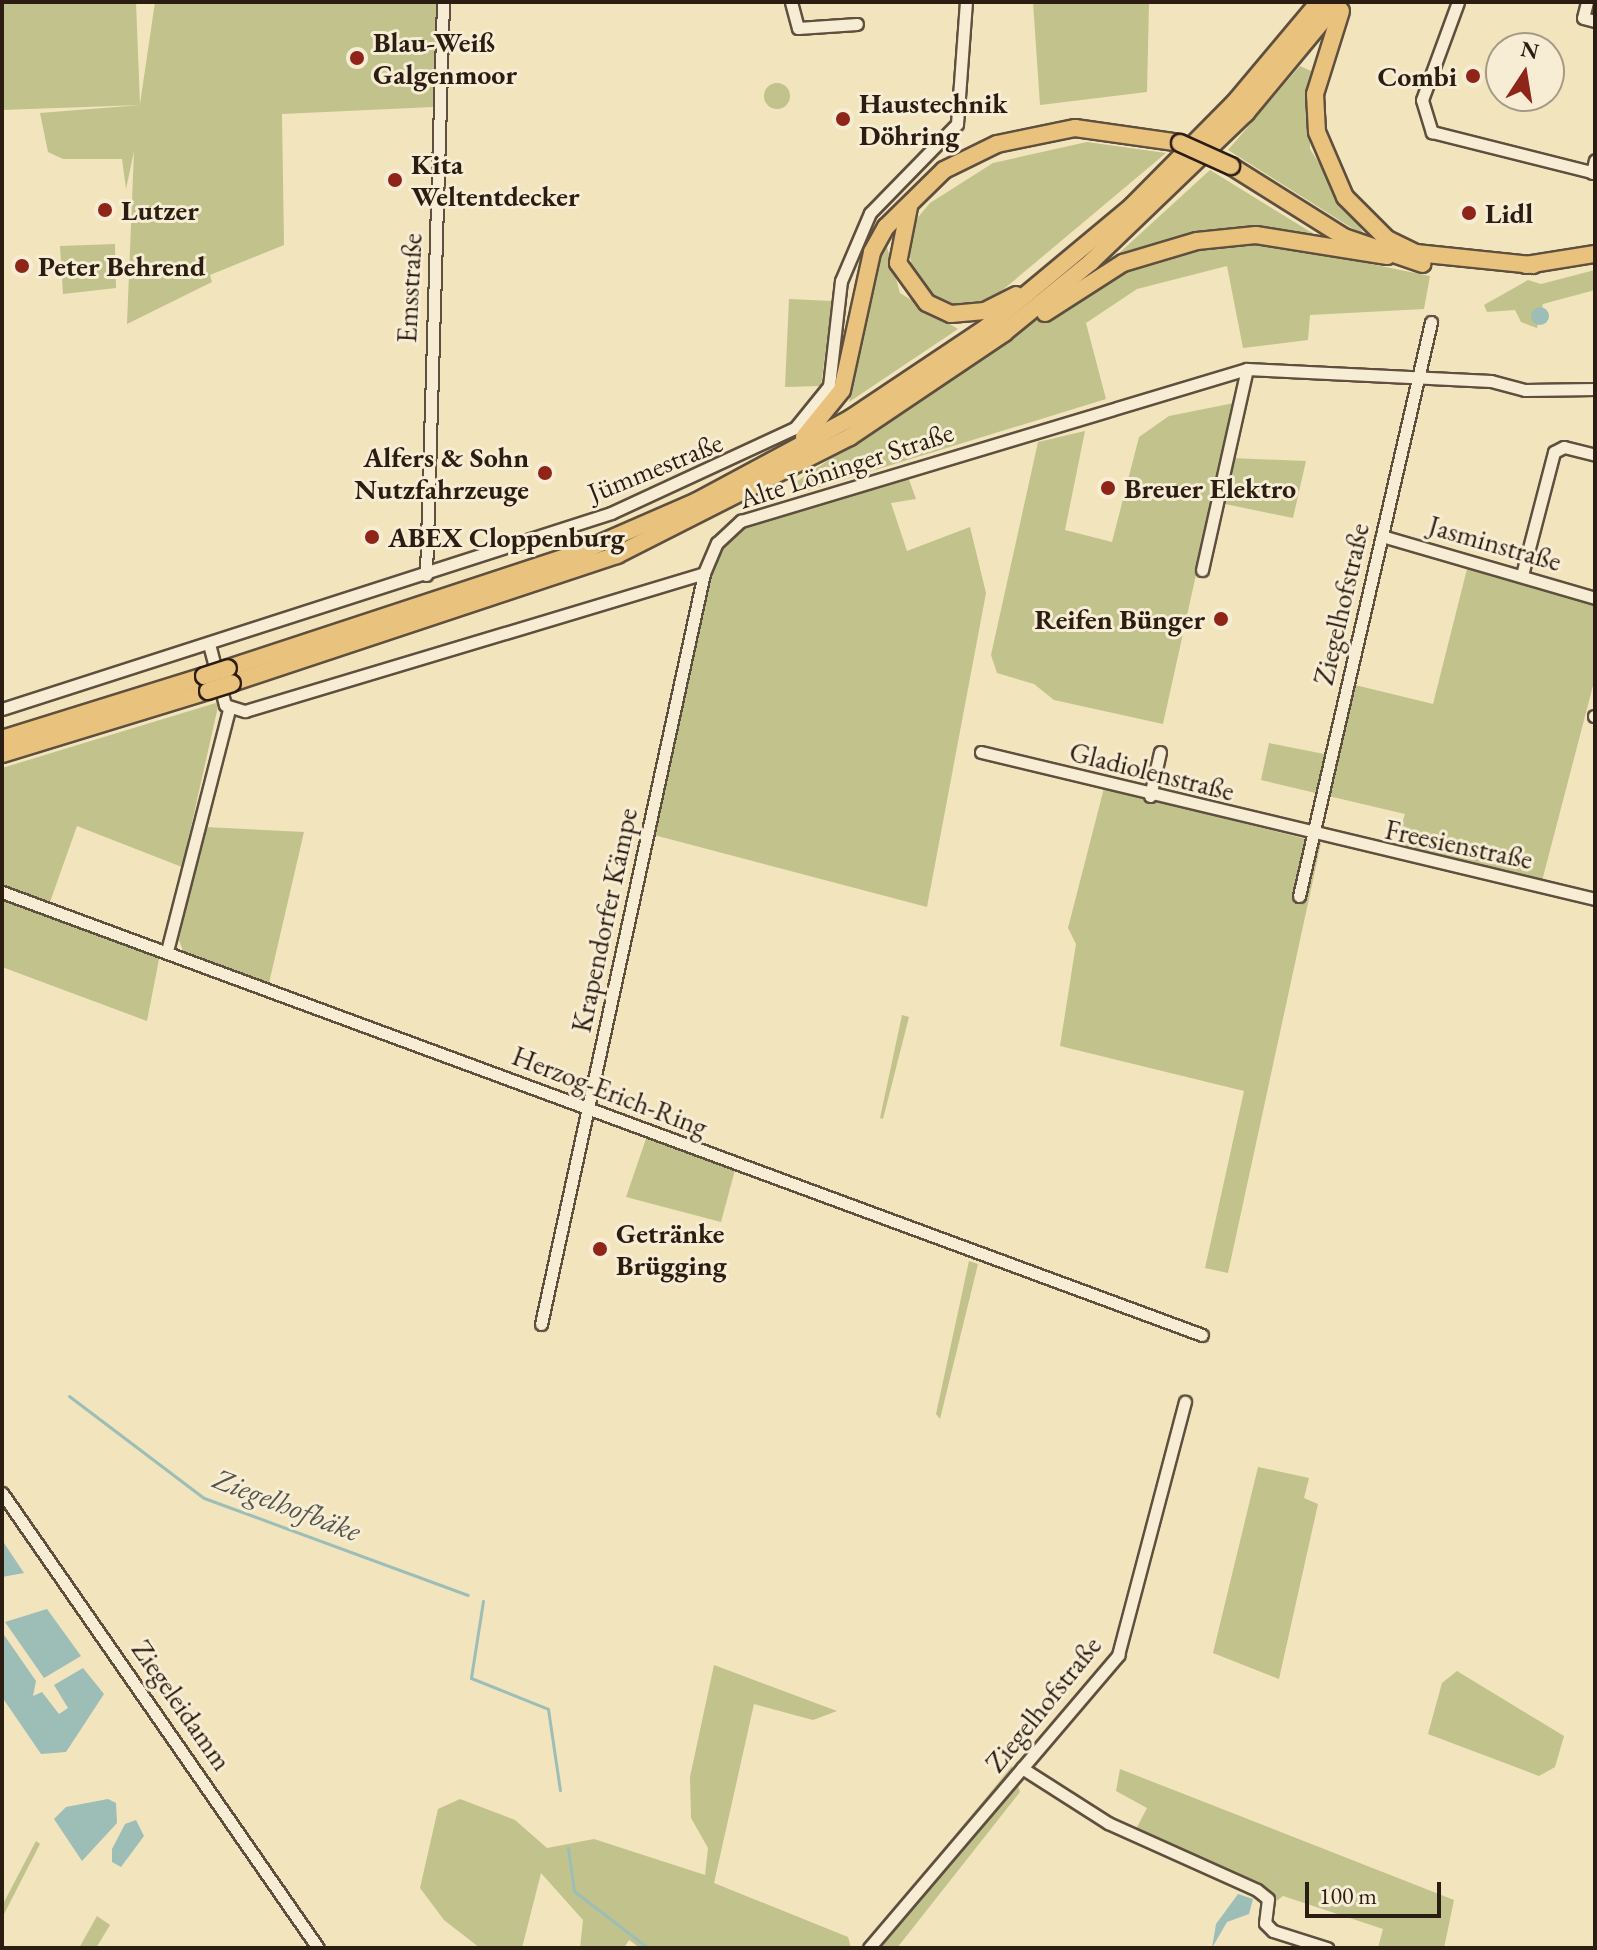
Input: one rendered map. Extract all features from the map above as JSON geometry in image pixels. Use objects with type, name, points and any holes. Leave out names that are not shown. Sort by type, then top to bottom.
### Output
[{"type":"highway","points":[[2,754],[500,583],[697,501],[921,374],[1058,271],[1183,157],[1319,2]]},
{"type":"highway","points":[[230,676],[530,588],[668,532],[850,437],[1004,333],[1190,171],[1338,2]]},
{"type":"highway","points":[[1346,2],[1320,58],[1315,94],[1317,132],[1345,197],[1387,239],[1416,253],[1533,265]]},
{"type":"highway","points":[[697,501],[827,417],[842,390],[872,252],[916,195],[967,157],[1037,133],[1110,129],[1180,143],[1231,166],[1317,222],[1387,256]]},
{"type":"highway","points":[[916,195],[896,242],[898,263],[927,303],[951,314],[985,311],[1058,271]]},
{"type":"highway","points":[[1004,333],[1019,332],[1123,263],[1197,241],[1256,235],[1462,270],[1533,265],[1595,254]]},
{"type":"highway","points":[[2,739],[206,684]]},
{"type":"street","name":"Emsstraße","points":[[426,575],[443,2]]},
{"type":"street","points":[[791,2],[798,28],[857,24]]},
{"type":"street","name":"Jümmestraße","points":[[2,709],[426,575],[675,488],[804,421],[832,376],[841,281],[854,241],[890,188],[957,124],[966,2]]},
{"type":"street","points":[[1458,2],[1422,100],[1432,132],[1594,169]]},
{"type":"street","points":[[1587,2],[1583,18],[1595,21]]},
{"type":"street","name":"Ziegelhofstraße","points":[[1299,896],[1431,322]]},
{"type":"street","points":[[1202,570],[1247,369]]},
{"type":"street","name":"Alte Löninger Straße","points":[[704,573],[717,543],[741,521],[1247,369],[1418,377],[1525,390],[1595,389]]},
{"type":"street","points":[[1522,575],[1554,452],[1564,447],[1595,455]]},
{"type":"street","name":"Jasminstraße","points":[[1382,536],[1595,598]]},
{"type":"street","points":[[229,710],[704,573]]},
{"type":"street","name":"Krapendorfer Kämpe","points":[[541,1324],[704,573]]},
{"type":"street","points":[[167,951],[229,710],[209,644]]},
{"type":"street","name":"Gladiolenstraße","points":[[981,752],[1312,837]]},
{"type":"street","points":[[1150,796],[1160,752]]},
{"type":"street","name":"Freesienstraße","points":[[1312,837],[1595,899]]},
{"type":"street","name":"Herzog-Erich-Ring","points":[[2,892],[1202,1335]]},
{"type":"street","name":"Ziegelhofstraße","points":[[869,1948],[1118,1655],[1185,1402]]},
{"type":"street","name":"Ziegeleidamm","points":[[2,1493],[318,1948]]},
{"type":"street","points":[[1022,1768],[1108,1823],[1257,1890],[1268,1899],[1265,1923],[1273,1931],[1327,1948]]},
{"type":"green space","points":[[2,2],[136,2],[140,104],[155,2],[437,2],[433,107],[282,114],[284,245],[210,275],[212,282],[127,324],[134,151],[126,189],[122,159],[63,159],[48,152],[40,113],[141,105],[2,110]]},
{"type":"green space","points":[[1033,2],[1149,2],[1147,92],[1040,105]]},
{"type":"green space","points":[[1300,66],[1311,71],[1310,149],[1366,237],[1228,150]]},
{"type":"green space","points":[[777,83],[786,87],[790,96],[786,105],[777,109],[768,105],[764,96],[768,87]]},
{"type":"green space","points":[[1087,142],[1166,153],[992,299],[957,305],[931,294],[913,272],[908,246],[914,222],[930,203],[993,163]]},
{"type":"green space","points":[[1210,170],[1314,234],[1191,235],[1117,255]]},
{"type":"green space","points":[[1253,240],[1430,276],[1424,309],[1310,315],[1308,340],[1243,348],[1227,266],[1137,289],[1086,323],[1106,399],[800,493],[796,482],[1095,281],[1195,246]]},
{"type":"green space","points":[[115,244],[116,288],[63,294],[60,246]]},
{"type":"green space","points":[[887,247],[900,293],[958,329],[849,402],[875,268]]},
{"type":"green space","points":[[1595,270],[1595,290],[1543,304],[1537,328],[1521,322],[1515,310],[1487,312],[1484,305],[1528,280],[1541,284]]},
{"type":"green space","points":[[789,299],[832,301],[821,386],[785,387]]},
{"type":"green space","points":[[1234,403],[1163,724],[1054,700],[1034,684],[997,673],[991,655],[1038,442],[1085,431],[1065,530],[1112,542],[1139,437],[1169,416]]},
{"type":"green space","points":[[1231,458],[1306,461],[1293,518],[1220,503]]},
{"type":"green space","points":[[908,477],[916,499],[891,503],[907,551],[970,527],[986,593],[927,907],[654,835],[711,576],[725,542],[738,529]]},
{"type":"green space","points":[[1468,565],[1595,602],[1595,678],[1542,881],[1394,849],[1405,814],[1261,780],[1269,743],[1334,756],[1351,684],[1433,704]]},
{"type":"green space","points":[[219,702],[182,867],[77,826],[50,902],[2,884],[2,768]]},
{"type":"green space","points":[[1104,788],[1321,843],[1228,1273],[1205,1268],[1244,1091],[1060,1046],[1076,944],[1068,928]]},
{"type":"green space","points":[[204,827],[304,832],[269,983],[183,951],[179,940]]},
{"type":"green space","points":[[2,896],[160,954],[147,1021],[2,967]]},
{"type":"green space","points":[[902,1015],[909,1017],[883,1119],[880,1118]]},
{"type":"green space","points":[[647,1136],[735,1170],[721,1222],[626,1197]]},
{"type":"green space","points":[[969,1261],[978,1264],[940,1419],[936,1414]]},
{"type":"green space","points":[[1258,1467],[1309,1478],[1304,1498],[1318,1504],[1279,1679],[1213,1653]]},
{"type":"green space","points":[[714,1665],[837,1711],[813,1720],[754,1704],[714,1883],[848,1937],[851,1948],[640,1948],[629,1940],[624,1948],[580,1948],[583,1920],[541,1873],[522,1948],[480,1948],[444,1920],[420,1888],[438,1809],[460,1799],[515,1820],[547,1848],[594,1839],[705,1875],[708,1848],[691,1818],[690,1777]]},
{"type":"green space","points":[[1457,1671],[1564,1736],[1555,1767],[1539,1776],[1428,1734],[1442,1683]]},
{"type":"green space","points":[[1012,1766],[1020,1792],[897,1948],[862,1948]]},
{"type":"green space","points":[[1120,1769],[1454,1900],[1444,1948],[1378,1948],[1383,1929],[1283,1896],[1273,1904],[1134,1833],[1147,1808],[1116,1791]]},
{"type":"green space","points":[[36,1841],[40,1844],[2,1918],[2,1906]]},
{"type":"green space","points":[[97,1916],[110,1925],[96,1948],[79,1948]]},
{"type":"water","points":[[1540,307],[1549,316],[1540,325],[1531,316]]},
{"type":"water","points":[[2,1540],[24,1573],[2,1577]]},
{"type":"water","points":[[47,1609],[81,1656],[44,1678],[5,1622]]},
{"type":"water","points":[[2,1632],[36,1681],[33,1696],[42,1692],[59,1714],[68,1708],[54,1685],[83,1668],[104,1694],[66,1752],[41,1754],[2,1697]]},
{"type":"water","points":[[108,1799],[116,1803],[117,1823],[82,1861],[54,1819],[66,1807]]},
{"type":"water","points":[[136,1820],[144,1836],[121,1867],[112,1862],[112,1849],[125,1824]]},
{"type":"water","points":[[1238,1894],[1253,1899],[1249,1914],[1227,1922],[1212,1948],[1216,1924]]},
{"type":"waterway","name":"Ziegelhofbäke","points":[[69,1396],[204,1498],[468,1595]]},
{"type":"waterway","name":"Ziegelhofbäke","points":[[483,1601],[471,1678],[548,1709],[560,1790]]},
{"type":"waterway","name":"Ziegelhofbäke","points":[[568,1848],[574,1891],[648,1948]]},
{"type":"place","name":"Blau-Weiß Galgenmoor","points":[[357,58]]},
{"type":"place","name":"Combi","points":[[1473,76]]},
{"type":"place","name":"Haustechnik Döhring","points":[[843,119]]},
{"type":"place","name":"Kita Weltentdecker","points":[[395,180]]},
{"type":"place","name":"Lutzer","points":[[105,210]]},
{"type":"place","name":"Lidl","points":[[1469,213]]},
{"type":"place","name":"Peter Behrend","points":[[22,266]]},
{"type":"place","name":"Alfers & Sohn Nutzfahrzeuge","points":[[545,473]]},
{"type":"place","name":"Breuer Elektro","points":[[1108,488]]},
{"type":"place","name":"ABEX Cloppenburg","points":[[372,537]]},
{"type":"place","name":"Reifen Bünger","points":[[1221,619]]},
{"type":"place","name":"Getränke Brügging","points":[[600,1249]]}]
